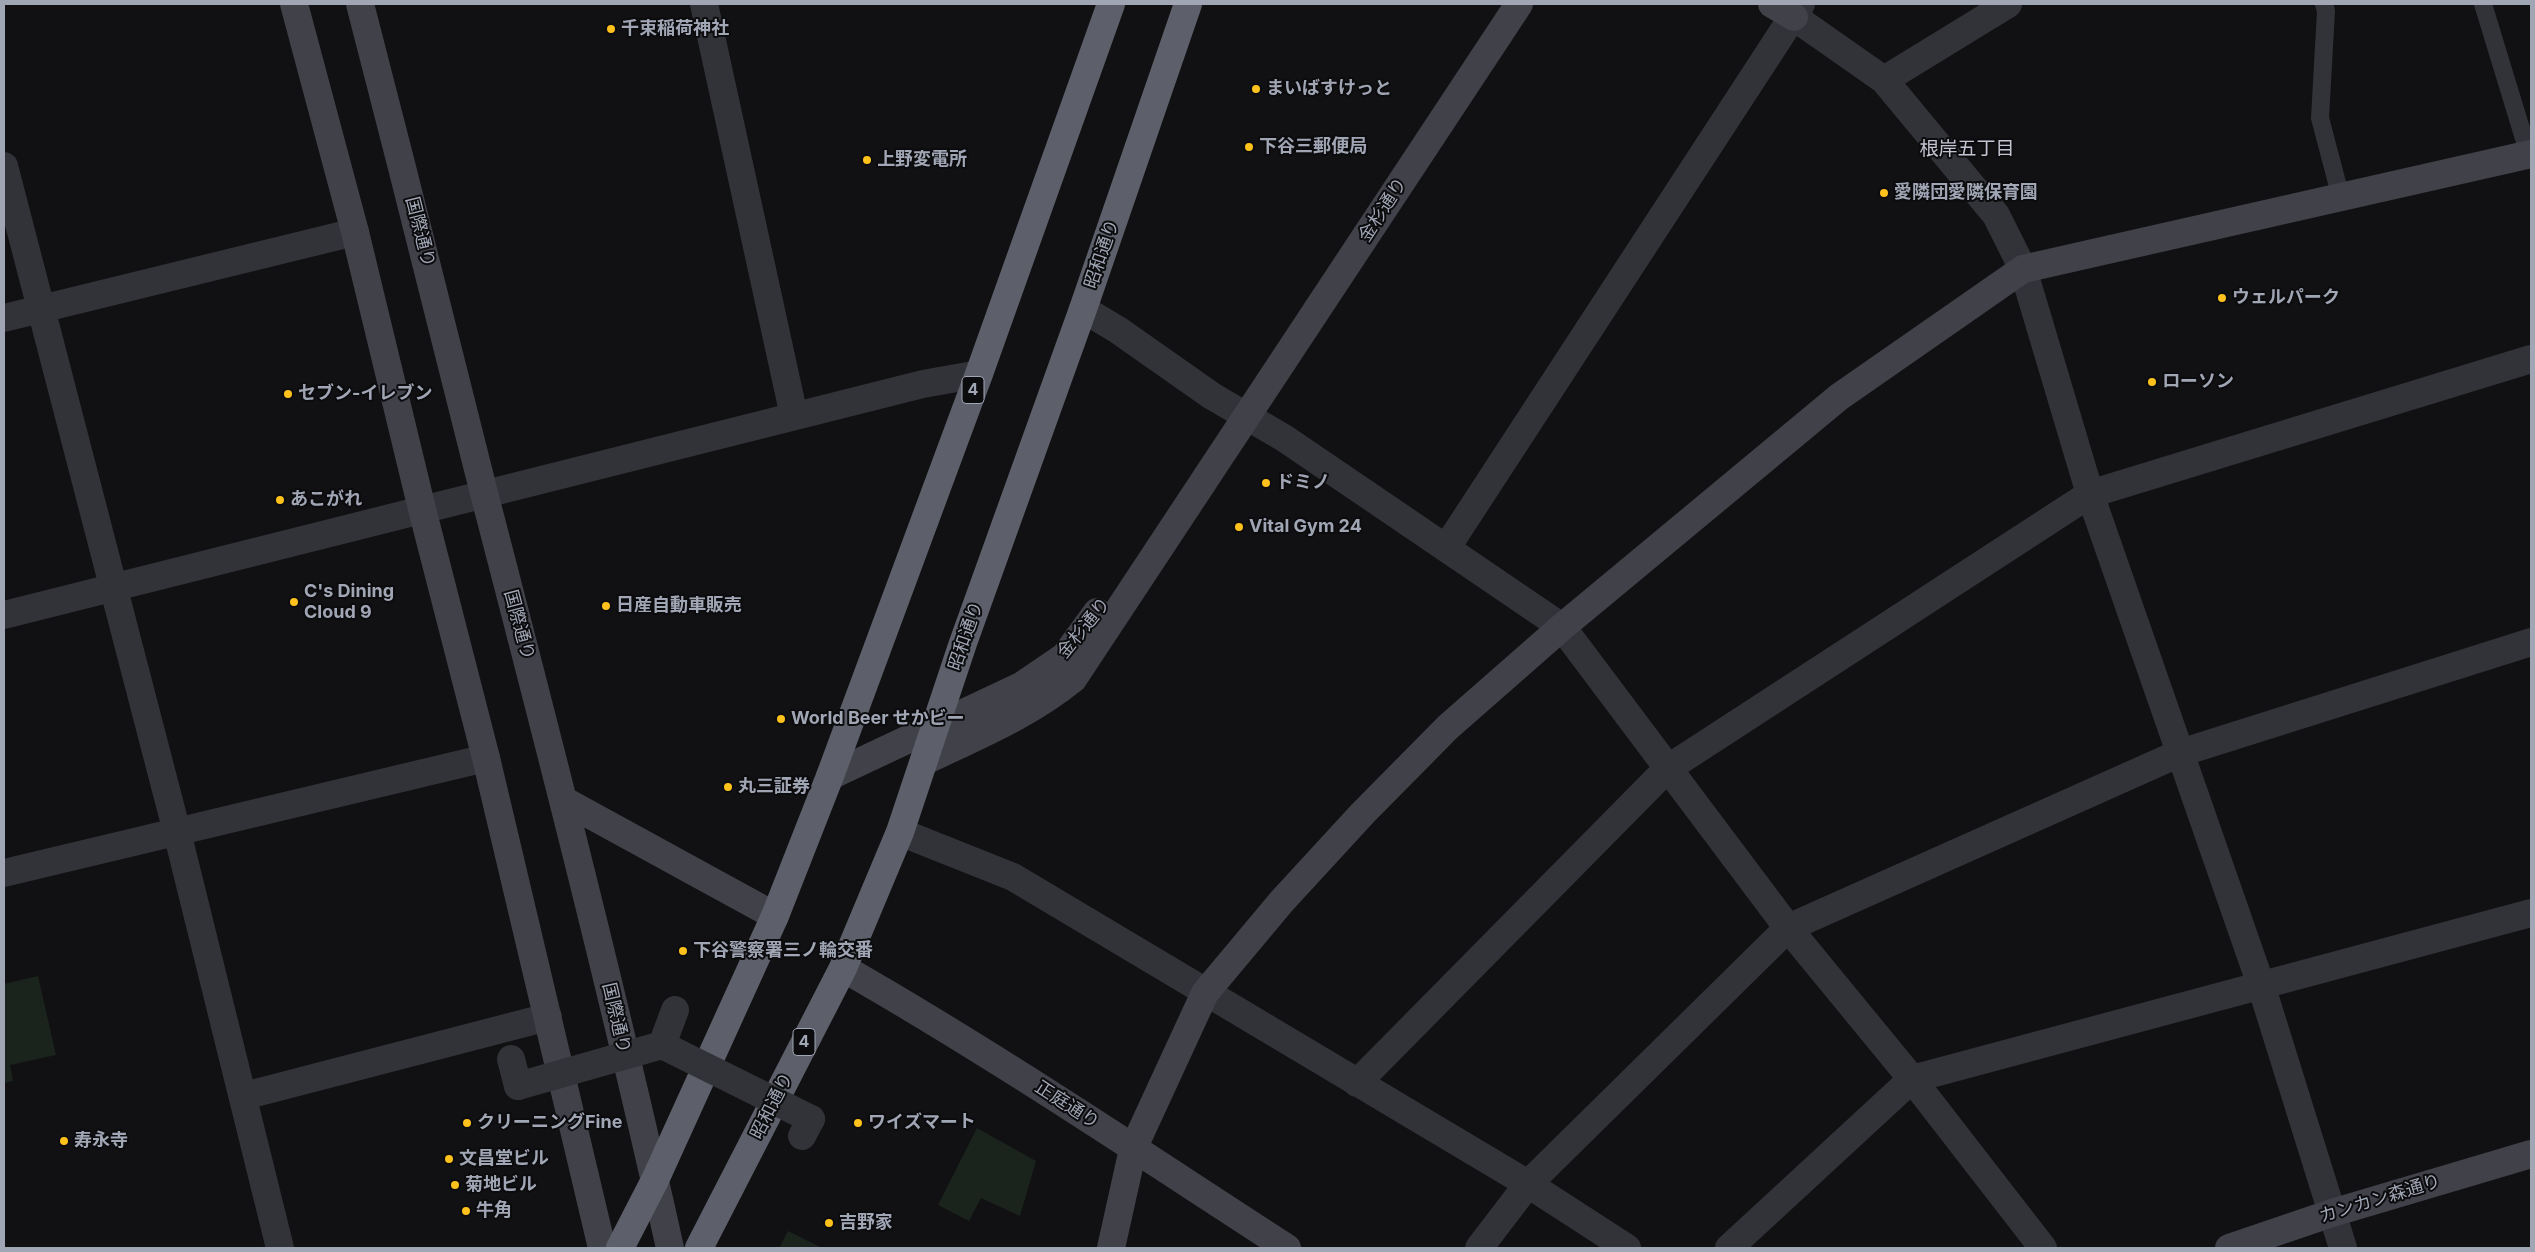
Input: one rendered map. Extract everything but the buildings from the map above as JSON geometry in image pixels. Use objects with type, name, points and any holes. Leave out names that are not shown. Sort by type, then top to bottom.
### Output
[{"type":"highway","name":"4","points":[[620,1248],[655,1180],[775,916],[830,776],[979,374],[1111,4]]},
{"type":"highway","name":"昭和通り","points":[[699,1248],[843,968],[900,832],[937,726],[963,643],[1083,309],[1188,4]]},
{"type":"street","points":[[294,4],[356,232],[422,509],[486,758],[602,1248]]},
{"type":"street","name":"国際通り","points":[[360,4],[416,214],[484,494],[565,802],[670,1248]]},
{"type":"street","points":[[704,4],[794,416]]},
{"type":"street","name":"金杉通り","points":[[925,760],[1022,715],[1047,700],[1074,679],[1519,4]]},
{"type":"street","points":[[1884,80],[2008,4]]},
{"type":"street","points":[[1447,547],[1789,8],[1884,80],[1996,215],[2023,269],[2090,494],[2261,985],[2343,1248]]},
{"type":"street","points":[[1111,1248],[1133,1149],[1205,993],[1282,900],[1363,813],[1448,727],[1562,627],[1839,397],[2023,269],[2530,154]]},
{"type":"street","points":[[4,166],[177,832],[244,1096],[280,1248]]},
{"type":"street","points":[[4,318],[356,232]]},
{"type":"street","points":[[1083,309],[1284,438],[1447,547],[1562,627],[1788,928],[1912,1079],[2043,1248]]},
{"type":"street","points":[[1357,1082],[1667,769],[2090,494],[2531,359]]},
{"type":"street","points":[[4,615],[923,384],[979,374]]},
{"type":"street","name":"金杉通り","points":[[830,776],[1021,686],[1064,656],[1247,416]]},
{"type":"street","points":[[1479,1248],[1528,1184],[1788,928],[2180,752],[2531,642]]},
{"type":"street","points":[[4,873],[486,758]]},
{"type":"street","points":[[565,802],[775,916]]},
{"type":"street","points":[[900,832],[1012,877],[1528,1184],[1627,1248]]},
{"type":"street","points":[[1730,1248],[1912,1079],[2531,913]]},
{"type":"street","name":"正庭通り","points":[[843,968],[922,1013],[1287,1248]]},
{"type":"street","points":[[662,1045],[675,1010]]},
{"type":"street","points":[[244,1096],[548,1017]]},
{"type":"street","points":[[511,1059],[518,1086],[662,1045],[806,1128]]},
{"type":"street","name":"カンカン森通り","points":[[2229,1248],[2332,1213],[2531,1154]]},
{"type":"lane","points":[[2324,4],[2326,11],[2320,118],[2341,198]]},
{"type":"lane","points":[[2483,4],[2530,154]]},
{"type":"shaded area","points":[[38,976],[56,1055],[10,1065],[13,1081],[4,1083],[4,984]]},
{"type":"shaded area","points":[[977,1128],[1036,1161],[1020,1216],[981,1198],[969,1221],[938,1205]]},
{"type":"shaded area","points":[[788,1231],[822,1248],[779,1248]]},
{"type":"place","name":"千束稲荷神社","points":[[611,29]]},
{"type":"place","name":"まいばすけっと","points":[[1256,89]]},
{"type":"place","name":"下谷三郵便局","points":[[1249,147]]},
{"type":"place","name":"上野変電所","points":[[867,160]]},
{"type":"place","name":"愛隣団愛隣保育園","points":[[1884,193]]},
{"type":"place","name":"ウェルパーク","points":[[2222,298]]},
{"type":"place","name":"ローソン","points":[[2152,382]]},
{"type":"place","name":"セブン-イレブン","points":[[288,394]]},
{"type":"place","name":"ドミノ","points":[[1266,483]]},
{"type":"place","name":"あこがれ","points":[[280,500]]},
{"type":"place","name":"Vital Gym 24","points":[[1239,527]]},
{"type":"place","name":"C's Dining Cloud 9","points":[[294,602]]},
{"type":"place","name":"日産自動車販売","points":[[606,606]]},
{"type":"place","name":"World Beer せかビー","points":[[781,719]]},
{"type":"place","name":"丸三証券","points":[[728,787]]},
{"type":"place","name":"下谷警察署三ノ輪交番","points":[[683,951]]},
{"type":"place","name":"クリーニングFine","points":[[467,1123]]},
{"type":"place","name":"ワイズマート","points":[[858,1123]]},
{"type":"place","name":"寿永寺","points":[[64,1141]]},
{"type":"place","name":"文昌堂ビル","points":[[449,1159]]},
{"type":"place","name":"菊地ビル","points":[[455,1185]]},
{"type":"place","name":"牛角","points":[[466,1211]]},
{"type":"place","name":"吉野家","points":[[829,1223]]},
{"type":"district","name":"根岸五丁目","points":[[1967,149]]}]
